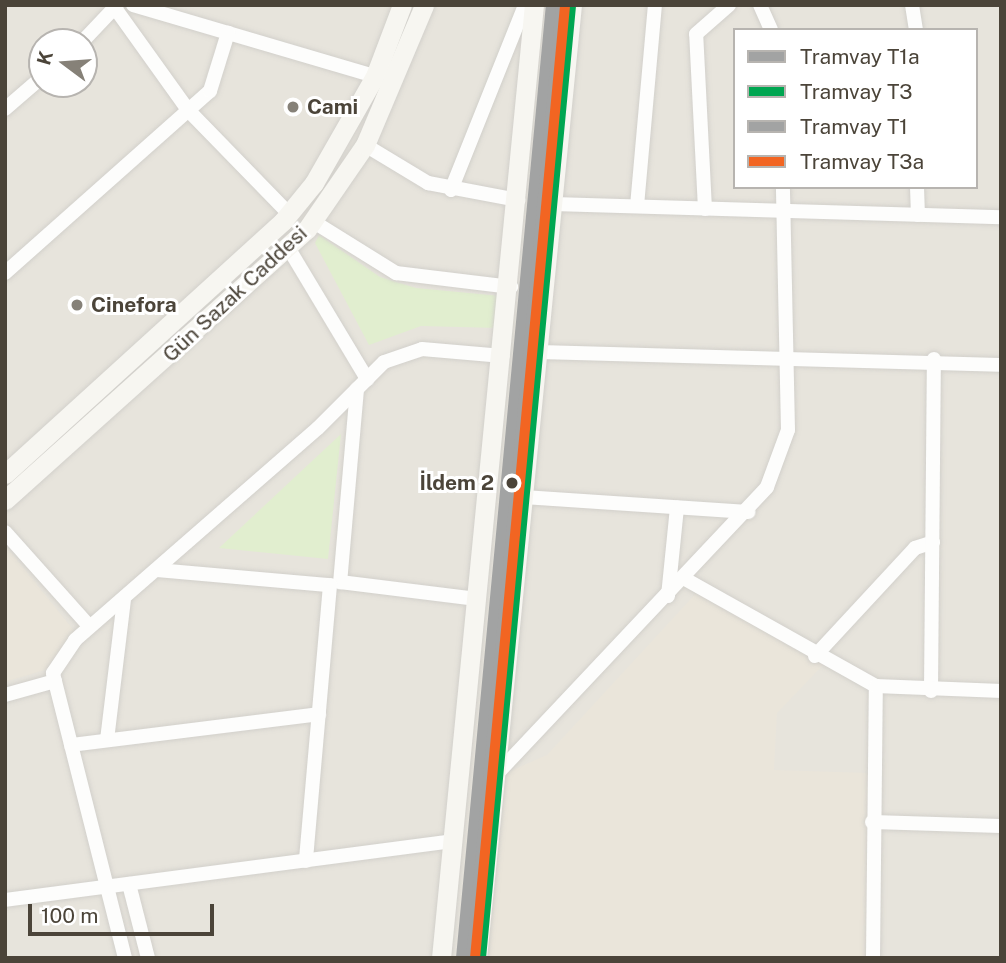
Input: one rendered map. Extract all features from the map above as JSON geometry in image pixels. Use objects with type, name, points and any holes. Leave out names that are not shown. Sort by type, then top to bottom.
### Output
[{"type":"street","points":[[133,5],[375,76]]},
{"type":"street","name":"Gün Sazak Caddesi","points":[[5,474],[289,214],[375,76],[402,5]]},
{"type":"street","name":"Gün Sazak Caddesi","points":[[5,500],[289,249],[314,222],[365,145],[424,5]]},
{"type":"street","points":[[451,190],[525,5]]},
{"type":"street","points":[[441,958],[510,286],[534,5]]},
{"type":"street","points":[[477,958],[572,5]]},
{"type":"street","points":[[638,206],[655,5]]},
{"type":"street","points":[[705,209],[696,34],[729,5]]},
{"type":"street","points":[[760,5],[770,28]]},
{"type":"street","points":[[912,5],[916,28]]},
{"type":"street","points":[[96,28],[116,7],[188,110],[289,214]]},
{"type":"street","points":[[5,273],[210,91],[228,33]]},
{"type":"street","points":[[5,109],[28,89]]},
{"type":"street","points":[[365,145],[428,183],[451,190],[518,200]]},
{"type":"street","points":[[494,778],[749,512],[784,445],[791,361],[783,189]]},
{"type":"street","points":[[918,189],[918,215]]},
{"type":"street","points":[[553,204],[1001,217]]},
{"type":"street","points":[[314,222],[396,272],[510,286]]},
{"type":"street","points":[[289,249],[362,384],[319,714],[306,861]]},
{"type":"street","points":[[125,958],[55,681],[75,640],[124,600],[384,362],[412,350],[503,356]]},
{"type":"street","points":[[538,352],[791,361],[934,359],[1001,365]]},
{"type":"street","points":[[931,691],[934,359]]},
{"type":"street","points":[[523,497],[749,512]]},
{"type":"street","points":[[668,596],[677,507]]},
{"type":"street","points":[[5,532],[90,627]]},
{"type":"street","points":[[815,656],[915,548],[933,542]]},
{"type":"street","points":[[157,570],[335,584],[477,599]]},
{"type":"street","points":[[685,579],[815,656],[876,686],[931,691],[1001,691]]},
{"type":"street","points":[[107,740],[124,600]]},
{"type":"street","points":[[5,695],[55,681]]},
{"type":"street","points":[[873,958],[872,822],[876,686]]},
{"type":"street","points":[[71,745],[319,714]]},
{"type":"street","points":[[872,822],[1001,826]]},
{"type":"street","points":[[5,900],[452,841]]},
{"type":"street","points":[[129,884],[148,958]]},
{"type":"shaded area","points":[[5,5],[1001,5],[1001,958],[5,958]]},
{"type":"shaded area","points":[[5,545],[75,632],[48,669],[5,682]]},
{"type":"shaded area","points":[[700,589],[823,665],[777,713],[774,770],[868,773],[869,958],[477,958],[494,778],[547,755]]},
{"type":"green space","points":[[319,235],[380,277],[416,288],[501,296],[498,328],[421,326],[369,345],[315,243]]},
{"type":"green space","points":[[341,434],[328,559],[219,548]]},
{"type":"tram line","name":"T1","points":[[461,958],[551,5]]},
{"type":"tram line","name":"T1a","points":[[467,958],[557,5]]},
{"type":"tram line","name":"T3a","points":[[475,958],[565,6]]},
{"type":"tram line","name":"T3","points":[[481,958],[571,6]]},
{"type":"place","name":"Cami","points":[[293,107]]},
{"type":"place","name":"Cinefora","points":[[77,305]]},
{"type":"place","name":"İldem 2","points":[[512,483]]}]
